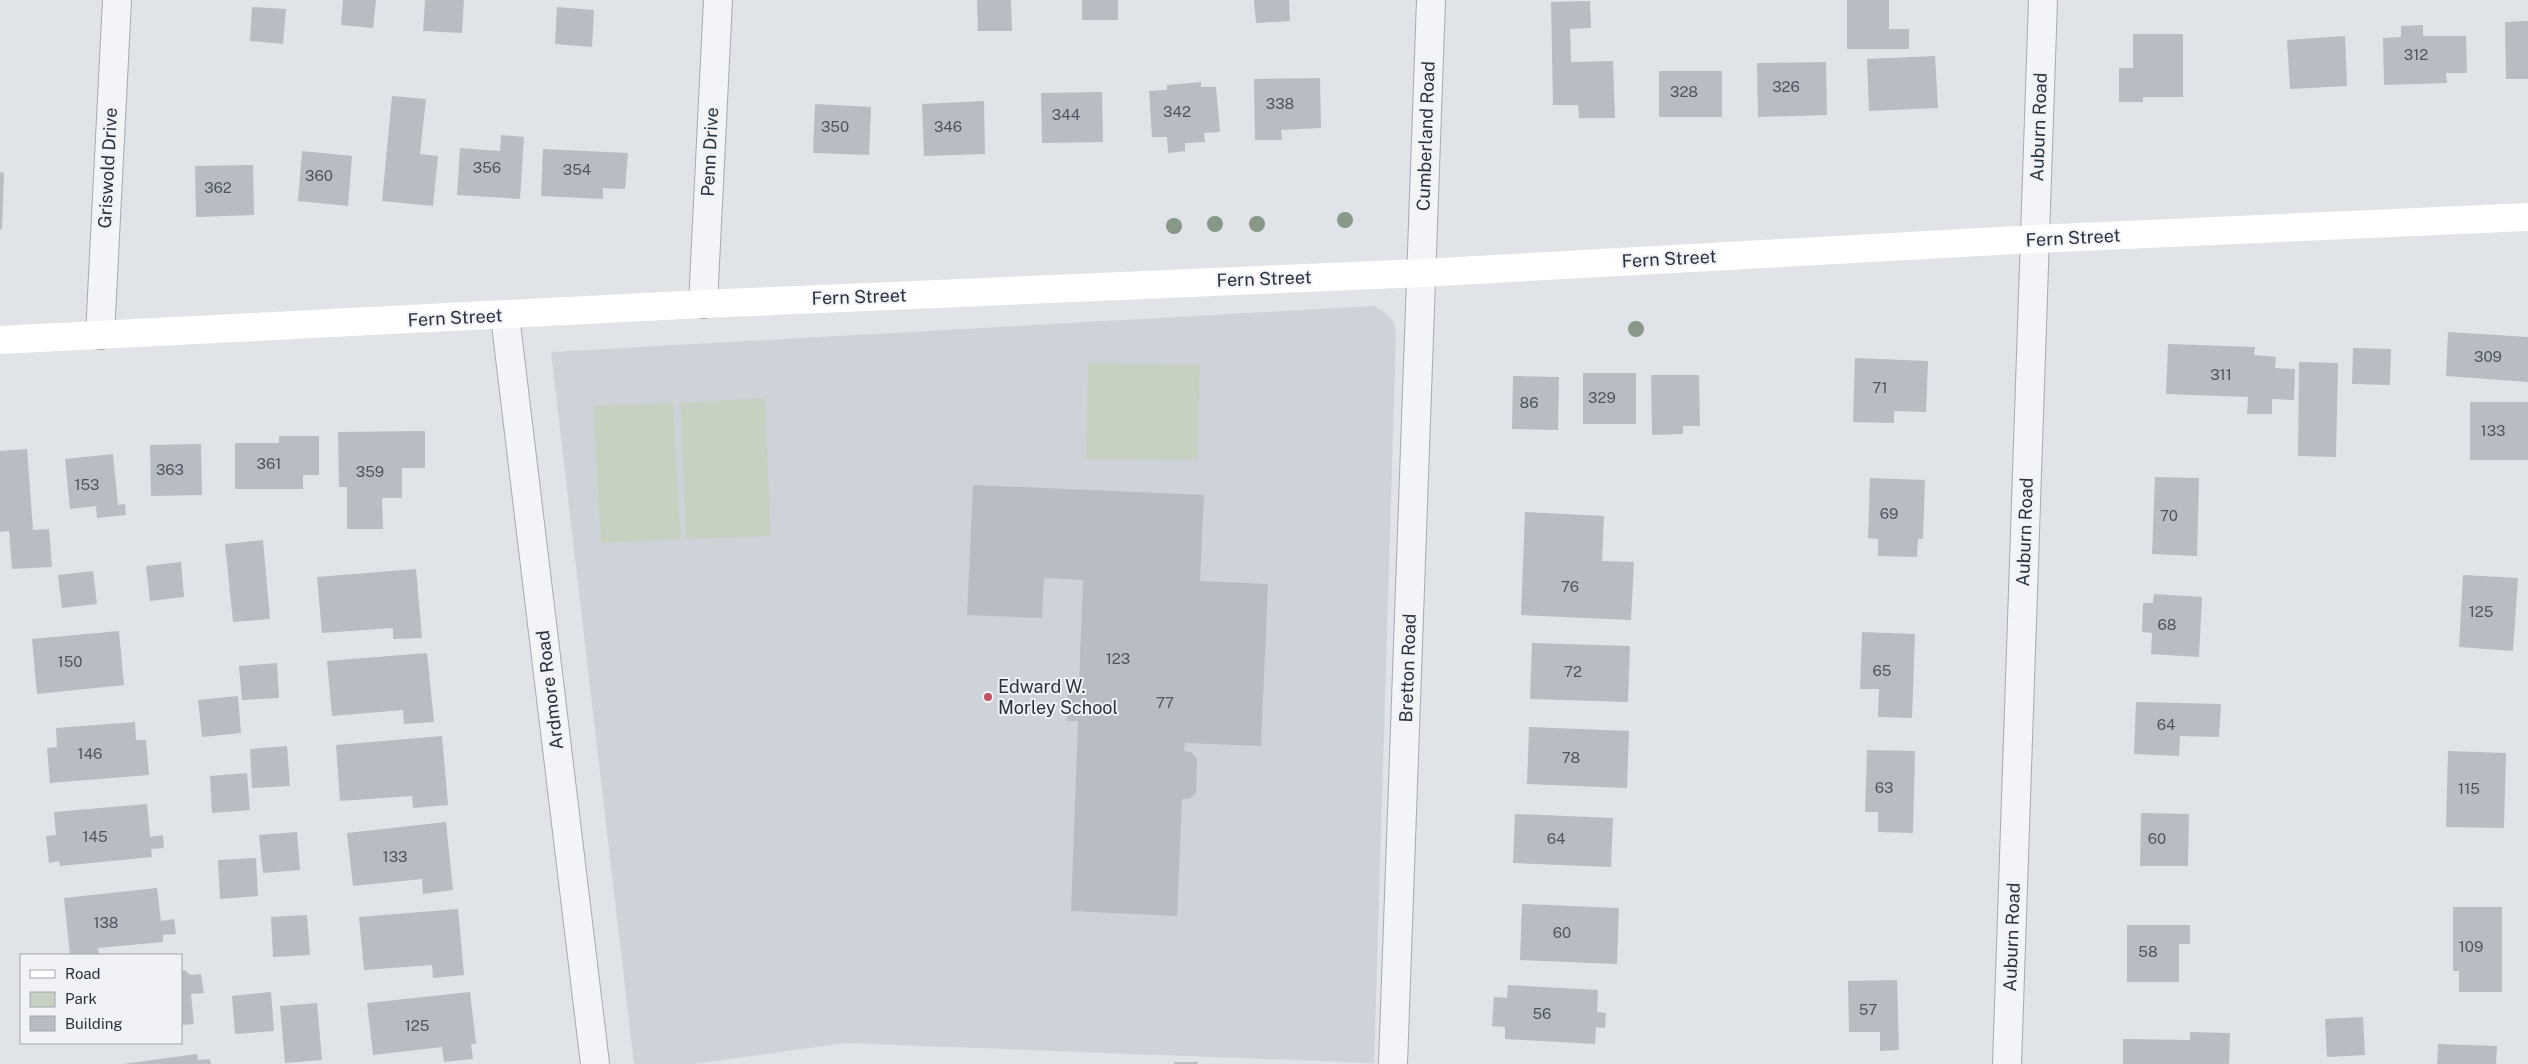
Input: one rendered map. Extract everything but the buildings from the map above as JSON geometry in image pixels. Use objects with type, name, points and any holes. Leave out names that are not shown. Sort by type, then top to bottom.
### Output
[{"type":"street","name":"Griswold Drive","points":[[100,336],[118,0]]},
{"type":"street","name":"Penn Drive","points":[[703,304],[718,0]]},
{"type":"street","name":"Cumberland Road","points":[[1422,273],[1431,0]]},
{"type":"street","name":"Auburn Road","points":[[2007,1064],[2043,0]]},
{"type":"street","name":"Fern Street","points":[[0,340],[505,316],[703,304],[1422,273],[2036,239],[2528,217]]},
{"type":"street","name":"Bretton Road","points":[[1393,1064],[1422,273]]},
{"type":"street","name":"Ardmore Road","points":[[505,316],[595,1064]]},
{"type":"shaded area","name":"Edward W. Morley School","points":[[1375,306],[1389,316],[1394,323],[1396,335],[1374,1063],[846,1043],[694,1064],[634,1064],[551,352]]},
{"type":"green space","points":[[1088,363],[1200,365],[1198,460],[1086,459]]},
{"type":"green space","points":[[765,398],[771,536],[686,539],[680,403]]},
{"type":"green space","points":[[673,403],[681,539],[601,543],[593,406]]},
{"type":"place","name":"Edward W. Morley School","points":[[988,697]]}]
